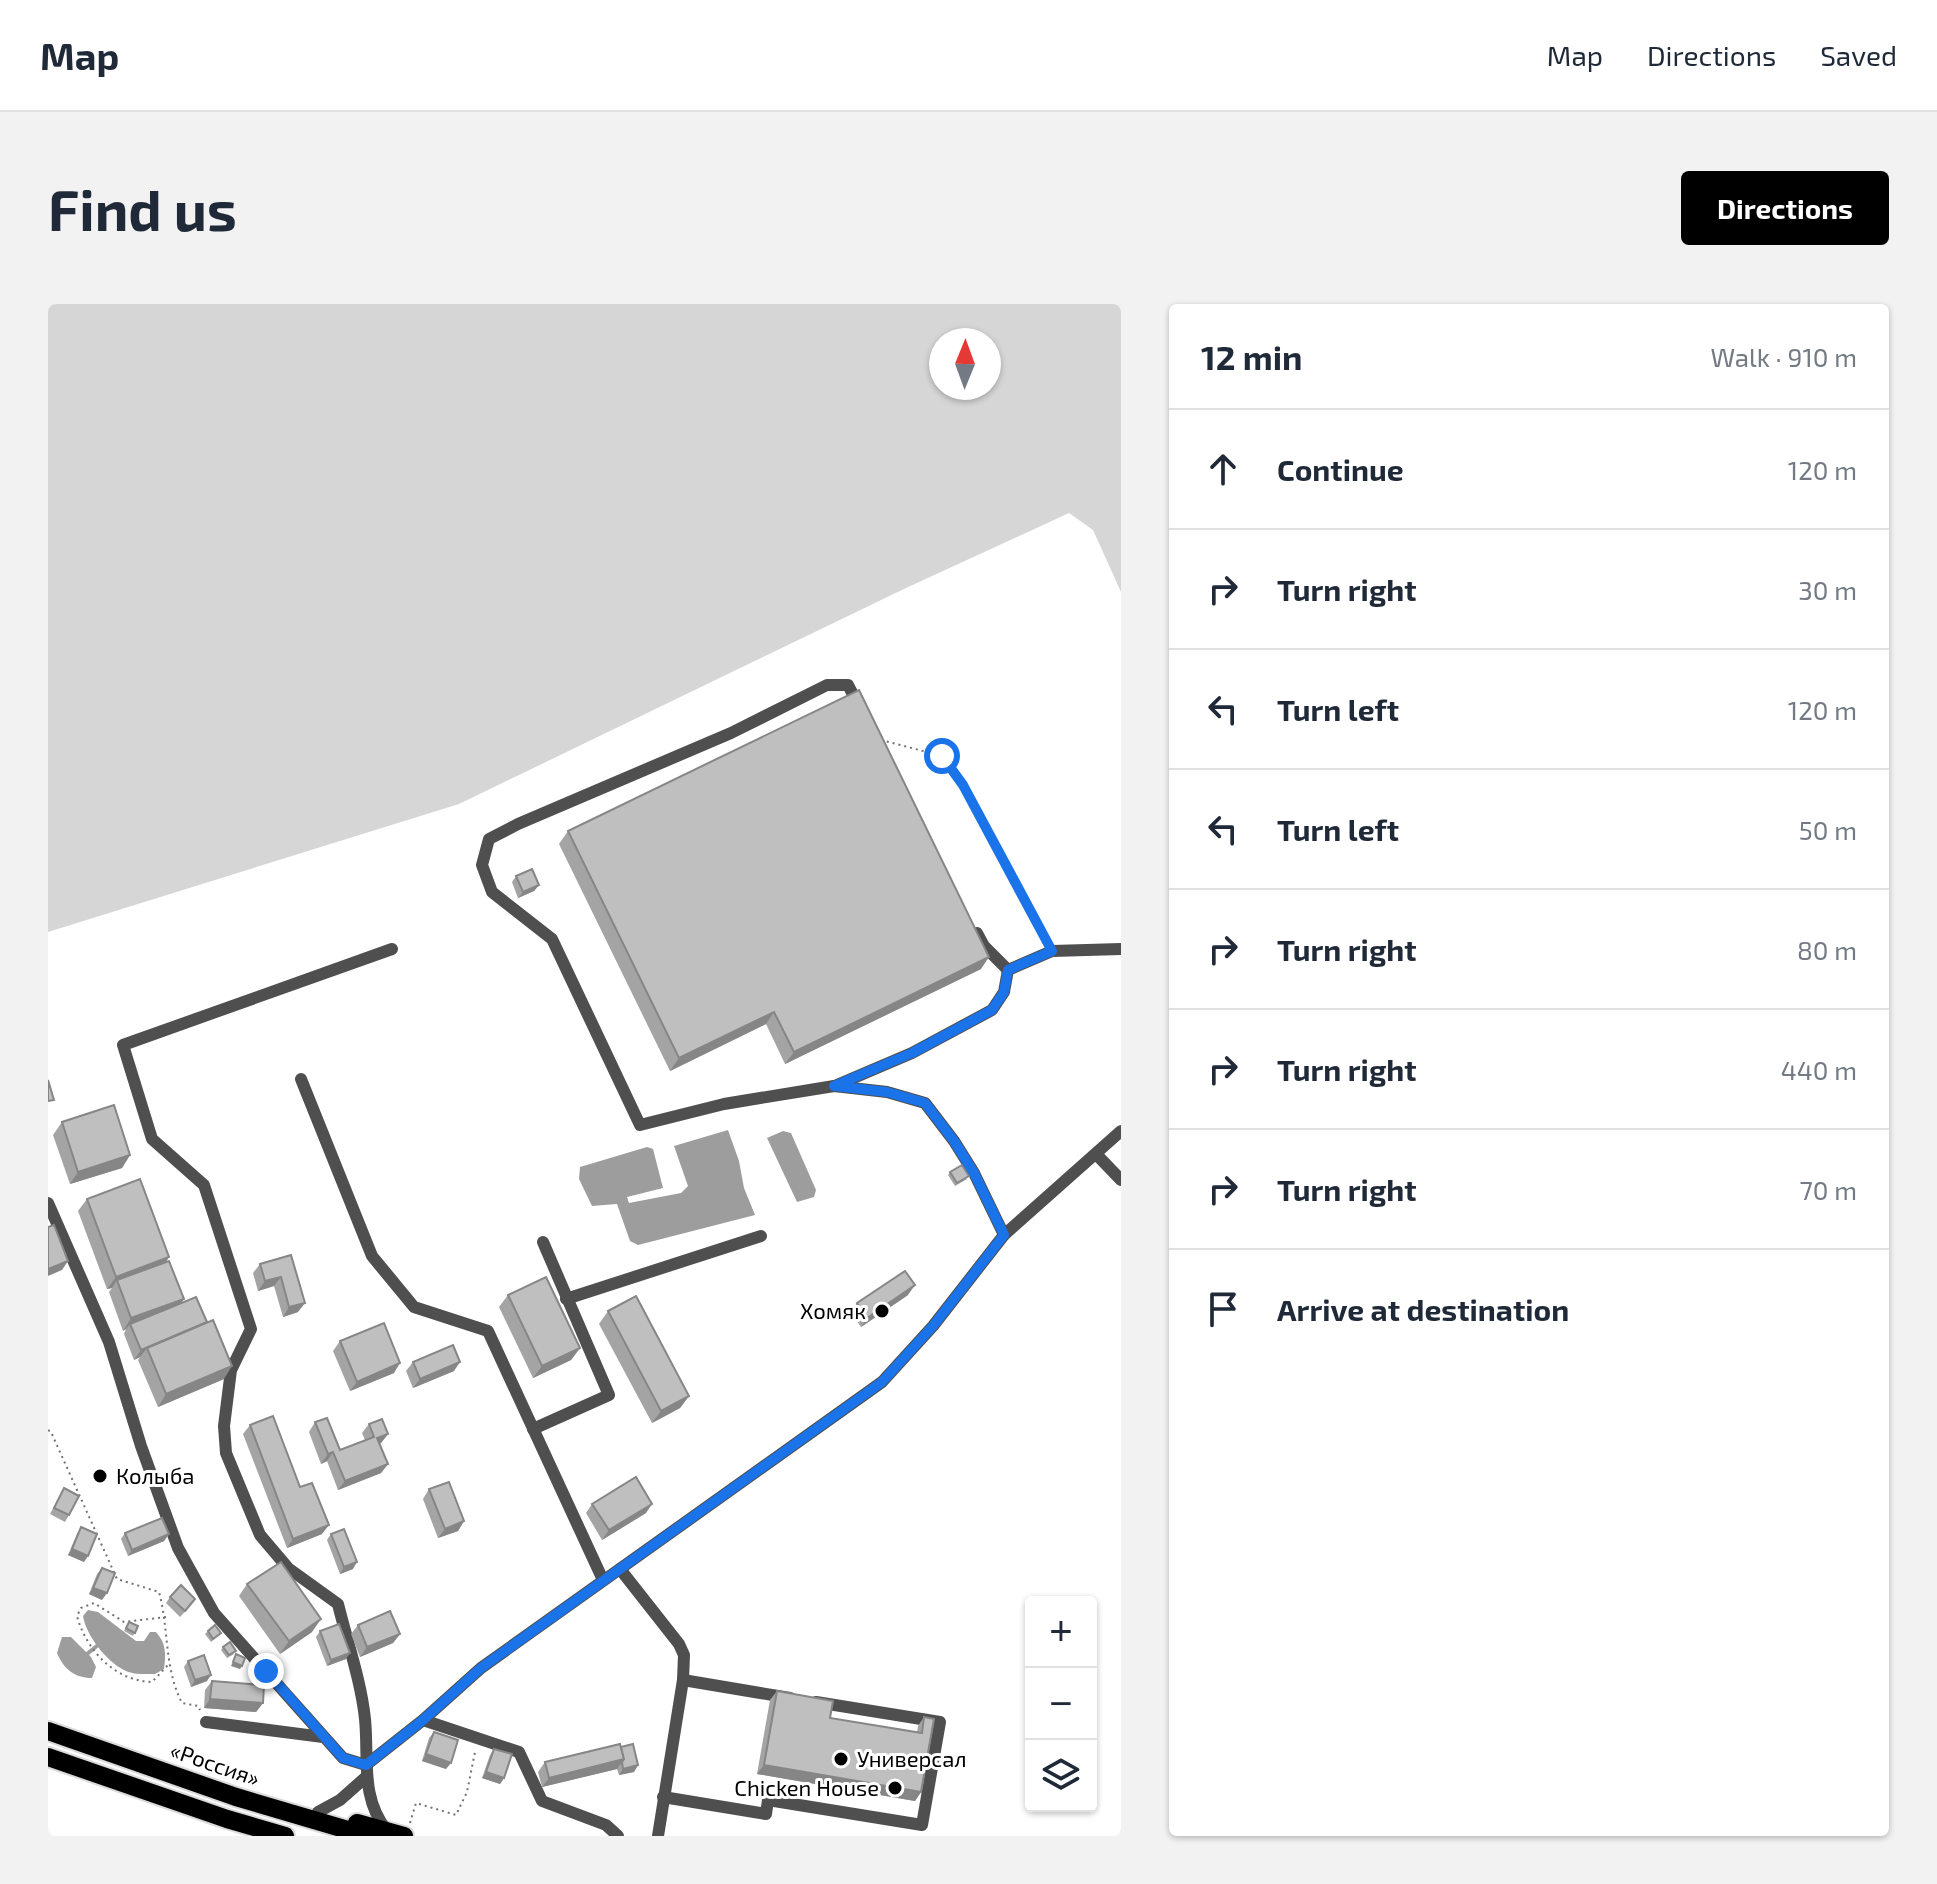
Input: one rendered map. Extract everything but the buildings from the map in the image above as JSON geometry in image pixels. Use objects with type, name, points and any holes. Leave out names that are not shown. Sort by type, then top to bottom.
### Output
[{"type":"highway","name":"«Россия»","points":[[48,1731],[188,1780],[392,1832]]},
{"type":"highway","points":[[48,1757],[285,1836]]},
{"type":"highway","points":[[188,1780],[237,1787],[392,1832]]},
{"type":"street","points":[[876,738],[848,685],[827,685],[731,733],[489,839],[482,865],[492,892],[552,939],[640,1125],[724,1104],[834,1086],[912,1053],[992,1010],[1004,992],[1008,970]]},
{"type":"street","points":[[974,927],[984,946],[1008,970]]},
{"type":"street","points":[[392,949],[123,1045],[152,1139],[204,1185],[251,1329],[231,1370],[224,1426],[226,1453],[260,1535],[288,1568],[338,1604],[365,1717],[366,1771],[374,1810],[392,1832]]},
{"type":"street","points":[[1008,970],[1052,951],[1121,949]]},
{"type":"street","points":[[301,1079],[372,1256],[414,1307],[488,1331],[603,1580]]},
{"type":"street","points":[[834,1086],[887,1092],[925,1103],[974,1173],[1004,1235]]},
{"type":"street","points":[[318,1812],[340,1800],[366,1771],[481,1668],[882,1382],[933,1326],[1004,1235],[1121,1131]]},
{"type":"street","points":[[1096,1154],[1121,1180]]},
{"type":"street","points":[[48,1203],[51,1220],[109,1342],[141,1446],[178,1548],[214,1613],[343,1758],[366,1771]]},
{"type":"street","points":[[566,1299],[761,1236]]},
{"type":"street","points":[[533,1429],[609,1395],[543,1242]]},
{"type":"street","points":[[620,1569],[679,1644],[684,1655],[683,1680],[658,1836]]},
{"type":"street","points":[[663,1797],[766,1814],[768,1800],[922,1825],[930,1781],[940,1722],[683,1680]]},
{"type":"street","points":[[423,1720],[519,1752],[542,1801],[606,1825],[618,1836]]},
{"type":"street","points":[[206,1722],[323,1737]]},
{"type":"path","points":[[876,738],[942,756],[963,785],[1052,951]]},
{"type":"path","points":[[48,1430],[117,1579],[159,1592],[166,1617],[169,1664],[182,1703],[198,1706],[206,1722]]},
{"type":"path","points":[[166,1617],[124,1622],[102,1606],[89,1603],[81,1608],[77,1616],[90,1644],[110,1668],[144,1682],[152,1682],[169,1664]]},
{"type":"path","points":[[392,1832],[416,1803],[456,1815],[467,1792],[479,1738]]},
{"type":"shaded area","points":[[48,304],[1121,304],[1121,592],[1093,530],[1069,513],[906,588],[459,804],[48,932]]},
{"type":"shaded area","points":[[728,1130],[755,1215],[638,1245],[630,1241],[617,1204],[592,1206],[579,1179],[580,1167],[647,1147],[653,1149],[663,1188],[627,1197],[629,1203],[681,1193],[688,1186],[674,1146]]},
{"type":"shaded area","points":[[783,1131],[791,1133],[816,1190],[814,1197],[797,1202],[767,1138]]},
{"type":"shaded area","points":[[88,1610],[98,1612],[136,1641],[144,1641],[150,1632],[156,1632],[164,1649],[164,1669],[155,1674],[139,1674],[117,1666],[88,1631],[83,1616]]},
{"type":"shaded area","points":[[62,1637],[71,1637],[91,1657],[96,1667],[92,1678],[70,1672],[63,1664],[57,1653]]},
{"type":"waterway","points":[[87,1654],[98,1645]]},
{"type":"place","name":"Хомяк","points":[[882,1311]]},
{"type":"place","name":"Колыба","points":[[100,1476]]},
{"type":"place","name":"Универсал","points":[[841,1759]]},
{"type":"place","name":"Chicken House","points":[[895,1788]]},
{"type":"route","points":[[266,1671],[343,1758],[366,1765],[481,1668],[882,1382],[933,1326],[1004,1235],[974,1173],[925,1103],[887,1092],[834,1086],[912,1053],[992,1010],[1004,992],[1008,970],[1052,951],[963,785],[942,756]]}]
